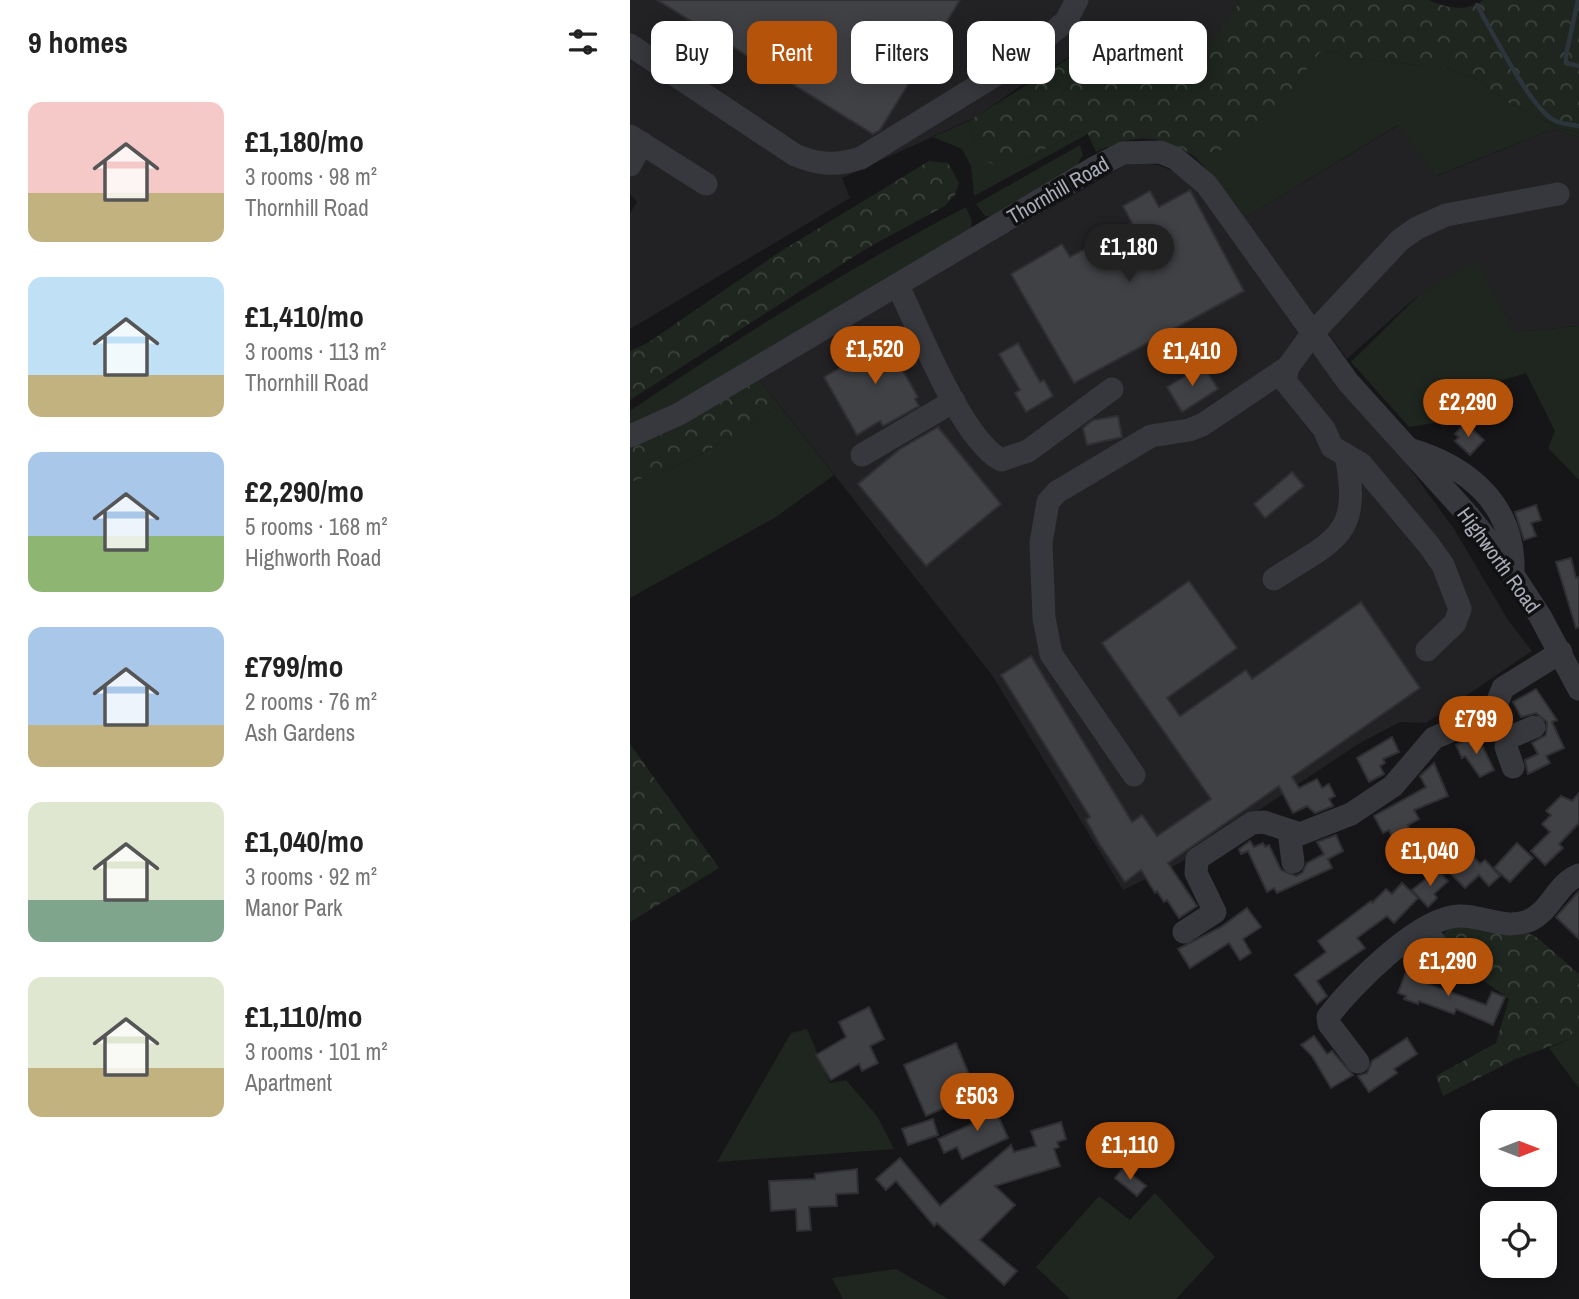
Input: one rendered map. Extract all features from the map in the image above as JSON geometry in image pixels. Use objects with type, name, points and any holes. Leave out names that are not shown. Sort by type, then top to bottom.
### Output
[{"type":"street","points":[[630,45],[795,155],[815,163],[838,165],[860,158],[1018,61],[1066,21],[1077,0]]},
{"type":"street","points":[[630,165],[636,140],[706,184]]},
{"type":"street","name":"Thornhill Road","points":[[630,436],[679,414],[1096,167],[1123,153],[1148,150],[1175,158],[1207,185],[1312,334],[1403,446]]},
{"type":"street","points":[[1134,775],[1051,654],[1044,618],[1041,543],[1048,502],[1057,492],[1151,436],[1189,430],[1202,425],[1287,367],[1312,334],[1400,240],[1417,228],[1446,215],[1558,194]]},
{"type":"street","points":[[898,286],[954,401],[991,454],[1007,459],[1036,446],[1112,389]]},
{"type":"street","points":[[1287,367],[1285,382],[1324,429],[1332,447],[1361,464],[1443,565],[1460,609],[1455,623],[1427,650]]},
{"type":"street","points":[[862,454],[954,401]]},
{"type":"street","name":"Highworth Road","points":[[1403,446],[1468,515],[1513,575],[1561,652],[1579,689]]},
{"type":"street","points":[[1273,579],[1337,538],[1347,526],[1352,493],[1346,455]]},
{"type":"street","points":[[1184,932],[1215,912],[1196,873],[1197,859],[1239,830],[1258,822],[1300,834],[1321,828],[1377,799],[1393,786],[1428,743],[1493,713],[1503,688],[1561,652]]},
{"type":"street","points":[[1493,713],[1508,738],[1507,754],[1513,768]]},
{"type":"street","points":[[1508,738],[1534,727]]},
{"type":"street","points":[[1289,832],[1293,862]]},
{"type":"street","points":[[1358,1062],[1329,1024],[1328,1017],[1377,964],[1417,934],[1455,916],[1494,924],[1528,921],[1543,912],[1564,885],[1579,875]]},
{"type":"street","points":[[1417,934],[1445,957]]},
{"type":"shaded area","points":[[630,0],[1241,0],[1207,46],[1207,21],[1069,21],[1069,57],[1055,65],[1055,21],[967,21],[967,84],[1024,84],[976,117],[842,178],[850,198],[630,329],[630,213],[637,202],[630,194]]},
{"type":"shaded area","points":[[1399,125],[1437,176],[1553,129],[1579,137],[1579,326],[1515,332],[1476,261],[1416,297],[1347,359],[1243,219]]},
{"type":"shaded area","points":[[1125,165],[1158,165],[1183,175],[1197,188],[1454,529],[1508,620],[1532,651],[1426,723],[1400,722],[1360,743],[1178,864],[1123,890],[992,675],[758,378]]},
{"type":"green space","points":[[1241,0],[1429,0],[1464,8],[1483,0],[1579,0],[1579,133],[1562,129],[1509,103],[1478,80],[1447,68],[1349,58],[1335,51],[1320,52],[1249,144],[1194,156],[1168,143],[1135,139],[1096,152],[1088,134],[1078,131],[1023,161],[1002,168],[979,158],[969,121],[1028,84],[1055,84],[1055,67],[1069,58],[1069,84],[1207,84],[1207,46]]},
{"type":"green space","points":[[1335,51],[1349,58],[1447,68],[1478,80],[1509,103],[1562,129],[1579,133],[1579,137],[1553,129],[1436,176],[1398,125],[1243,219],[1217,181],[1194,156],[1249,143],[1320,52]]},
{"type":"green space","points":[[969,121],[979,158],[1023,161],[1078,131],[1088,134],[974,196],[971,166],[962,149],[933,137]]},
{"type":"green space","points":[[1080,145],[1083,155],[1076,167],[992,217],[985,216],[976,204]]},
{"type":"green space","points":[[929,161],[948,163],[959,183],[955,195],[945,206],[869,247],[630,400],[630,351],[649,342],[778,253]]},
{"type":"green space","points":[[966,207],[972,221],[971,229],[718,382],[630,425],[630,411],[713,356],[837,279]]},
{"type":"green space","points":[[1476,260],[1515,332],[1579,326],[1579,480],[1548,448],[1555,431],[1526,373],[1474,389],[1435,423],[1409,427],[1351,362],[1419,295]]},
{"type":"green space","points":[[758,378],[779,405],[691,459],[630,482],[630,446],[680,426]]},
{"type":"green space","points":[[779,405],[834,475],[776,517],[630,598],[630,482],[691,459]]},
{"type":"green space","points":[[630,744],[719,868],[630,922]]},
{"type":"green space","points":[[1452,925],[1519,928],[1539,939],[1579,974],[1579,1030],[1572,1038],[1516,1059],[1443,1096],[1436,1076],[1496,1043],[1509,999],[1456,961],[1441,936]]},
{"type":"green space","points":[[807,1029],[830,1083],[846,1080],[877,1116],[894,1149],[717,1162],[791,1033]]},
{"type":"green space","points":[[1579,1030],[1579,1088],[1549,1048],[1572,1038]]},
{"type":"green space","points":[[1155,1193],[1215,1257],[1176,1299],[1070,1299],[1036,1267],[1099,1196],[1130,1220]]},
{"type":"green space","points":[[896,1269],[948,1299],[843,1299],[832,1278]]},
{"type":"building","points":[[657,0],[960,0],[947,21],[851,21],[851,84],[908,84],[880,130],[873,134],[792,84],[837,84],[837,21],[747,21],[747,56],[733,47],[733,21],[691,21]]},
{"type":"building","points":[[1190,190],[1244,291],[1074,383],[1011,274],[1062,244],[1070,257],[1132,223],[1123,206],[1150,191],[1159,207]]},
{"type":"building","points":[[899,334],[916,364],[903,371],[918,397],[915,399],[919,406],[883,426],[880,421],[857,435],[824,377]]},
{"type":"building","points":[[1018,343],[1040,382],[1044,380],[1053,396],[1026,412],[1015,393],[1020,390],[999,354]]},
{"type":"building","points":[[1203,365],[1218,389],[1182,412],[1167,387]]},
{"type":"building","points":[[1118,416],[1122,437],[1087,445],[1083,428],[1093,420]]},
{"type":"building","points":[[1465,423],[1484,440],[1470,455],[1455,441],[1459,437],[1455,434]]},
{"type":"building","points":[[938,427],[1001,504],[926,566],[858,484],[900,449]]},
{"type":"building","points":[[1292,472],[1304,486],[1265,518],[1254,504]]},
{"type":"building","points":[[1536,505],[1541,520],[1531,523],[1536,536],[1524,540],[1515,512]]},
{"type":"building","points":[[1571,558],[1576,578],[1579,577],[1579,627],[1576,628],[1556,562]]},
{"type":"building","points":[[1189,581],[1237,648],[1167,698],[1180,716],[1246,670],[1252,679],[1361,602],[1420,688],[1292,777],[1299,788],[1317,779],[1322,788],[1329,784],[1335,796],[1329,799],[1333,806],[1315,813],[1307,806],[1293,813],[1279,786],[1168,863],[1197,906],[1179,918],[1167,900],[1164,902],[1157,891],[1155,893],[1141,870],[1125,882],[1086,820],[1090,817],[1001,675],[1031,656],[1132,822],[1142,815],[1157,836],[1211,799],[1102,643]]},
{"type":"building","points":[[1536,689],[1557,720],[1552,722],[1564,748],[1546,756],[1550,763],[1528,774],[1525,760],[1538,754],[1532,743],[1546,735],[1547,722],[1536,713],[1521,717],[1513,702]]},
{"type":"building","points":[[1477,735],[1494,770],[1480,777],[1465,756],[1462,758],[1456,745]]},
{"type":"building","points":[[1392,737],[1399,752],[1383,759],[1385,763],[1380,766],[1384,774],[1369,782],[1357,758]]},
{"type":"building","points":[[1434,763],[1448,796],[1414,810],[1419,819],[1408,825],[1409,828],[1392,837],[1389,830],[1383,833],[1374,816],[1426,787],[1420,776]]},
{"type":"building","points":[[1579,793],[1579,823],[1559,844],[1563,848],[1545,865],[1531,851],[1550,832],[1542,824],[1551,815],[1546,811],[1561,796],[1572,801]]},
{"type":"building","points":[[1336,835],[1343,851],[1328,859],[1332,868],[1277,893],[1274,888],[1267,892],[1248,851],[1241,854],[1239,849],[1250,841],[1254,847],[1263,843],[1265,847],[1269,845],[1281,870],[1296,876],[1302,873],[1307,863],[1324,854],[1317,842]]},
{"type":"building","points":[[1517,843],[1533,858],[1510,882],[1494,868]]},
{"type":"building","points":[[1472,855],[1480,864],[1485,860],[1500,876],[1489,886],[1479,875],[1465,888],[1451,874]]},
{"type":"building","points":[[1437,870],[1448,881],[1434,894],[1437,898],[1428,907],[1412,890]]},
{"type":"building","points":[[1402,883],[1418,898],[1394,923],[1387,916],[1357,938],[1365,948],[1317,981],[1327,996],[1317,1004],[1295,975],[1326,952],[1318,941],[1371,901],[1372,903],[1386,889],[1392,894]]},
{"type":"building","points":[[1579,891],[1579,939],[1556,917]]},
{"type":"building","points":[[1247,908],[1261,927],[1243,939],[1251,953],[1240,960],[1229,943],[1190,968],[1178,949],[1221,927]]},
{"type":"building","points":[[1408,967],[1428,974],[1425,983],[1486,1005],[1492,992],[1505,997],[1493,1025],[1456,1009],[1454,1014],[1419,1001],[1418,1004],[1404,999],[1406,996],[1398,993]]},
{"type":"building","points":[[869,1007],[884,1039],[870,1046],[878,1063],[862,1071],[859,1064],[831,1080],[816,1055],[846,1037],[839,1022]]},
{"type":"building","points":[[1314,1036],[1327,1054],[1332,1051],[1353,1075],[1331,1088],[1312,1056],[1301,1045]]},
{"type":"building","points":[[1407,1038],[1417,1054],[1394,1069],[1397,1073],[1369,1092],[1358,1076],[1367,1073],[1372,1061]]},
{"type":"building","points":[[956,1043],[977,1094],[926,1116],[904,1065]]},
{"type":"building","points":[[991,1100],[1008,1138],[962,1159],[957,1147],[944,1153],[938,1139],[979,1121],[973,1108]]},
{"type":"building","points":[[933,1119],[938,1135],[908,1145],[902,1129]]},
{"type":"building","points":[[1061,1122],[1066,1139],[1057,1142],[1059,1147],[1054,1149],[1060,1166],[995,1186],[1015,1205],[980,1240],[1017,1271],[1004,1285],[937,1223],[934,1226],[896,1181],[886,1190],[876,1179],[900,1158],[940,1206],[1011,1145],[1014,1152],[1036,1146],[1031,1131]]},
{"type":"building","points":[[1123,1168],[1146,1186],[1137,1196],[1115,1178]]},
{"type":"building","points":[[857,1169],[858,1193],[836,1194],[837,1206],[809,1207],[811,1230],[797,1231],[796,1209],[771,1211],[769,1181],[815,1179],[815,1174]]},
{"type":"waterway","points":[[1578,0],[1566,63],[1579,66]]},
{"type":"waterway","points":[[1477,5],[1512,66],[1543,111],[1559,122],[1579,126]]}]
